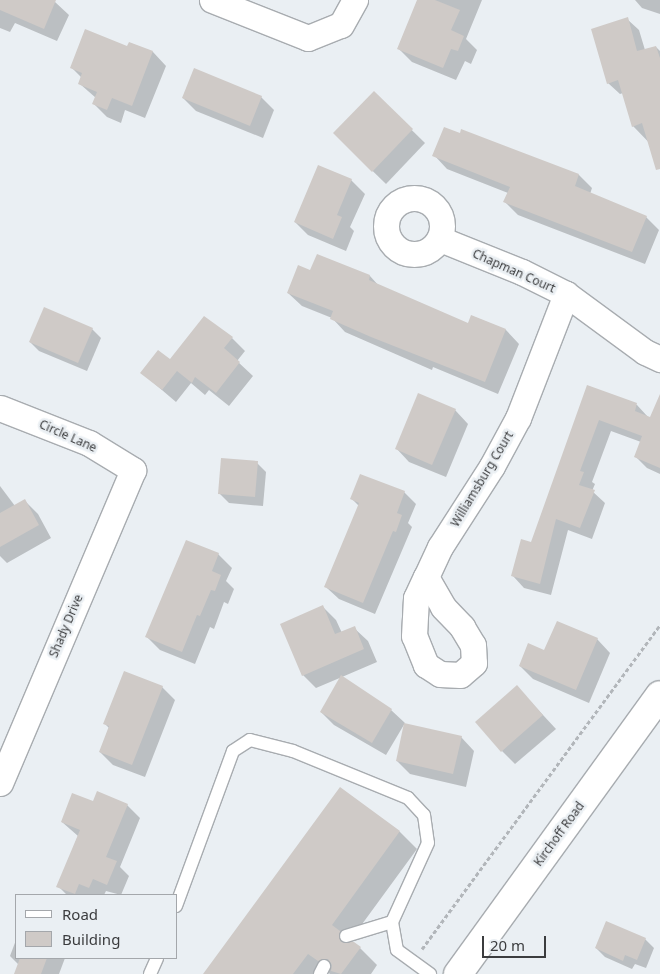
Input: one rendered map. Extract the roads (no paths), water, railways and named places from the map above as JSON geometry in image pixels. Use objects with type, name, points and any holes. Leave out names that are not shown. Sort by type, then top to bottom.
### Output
[{"type":"main road","name":"Kirchoff Road","points":[[458,974],[660,695]]},
{"type":"street","points":[[212,0],[308,38],[323,34],[341,25],[355,0]]},
{"type":"street","name":"Chapman Court","points":[[440,239],[522,272],[566,294],[645,352],[660,359]]},
{"type":"street","name":"Williamsburg Court","points":[[426,577],[440,547],[492,466],[518,418],[566,294]]},
{"type":"street","name":"Circle Lane","points":[[0,408],[88,443],[133,470]]},
{"type":"street","name":"Shady Drive","points":[[0,783],[133,470]]},
{"type":"lane","points":[[178,901],[233,751],[250,740],[293,751],[408,798],[424,815],[428,843],[392,922],[397,950],[430,974]]},
{"type":"lane","points":[[346,936],[392,922]]},
{"type":"lane","points":[[150,974],[157,959]]}]
